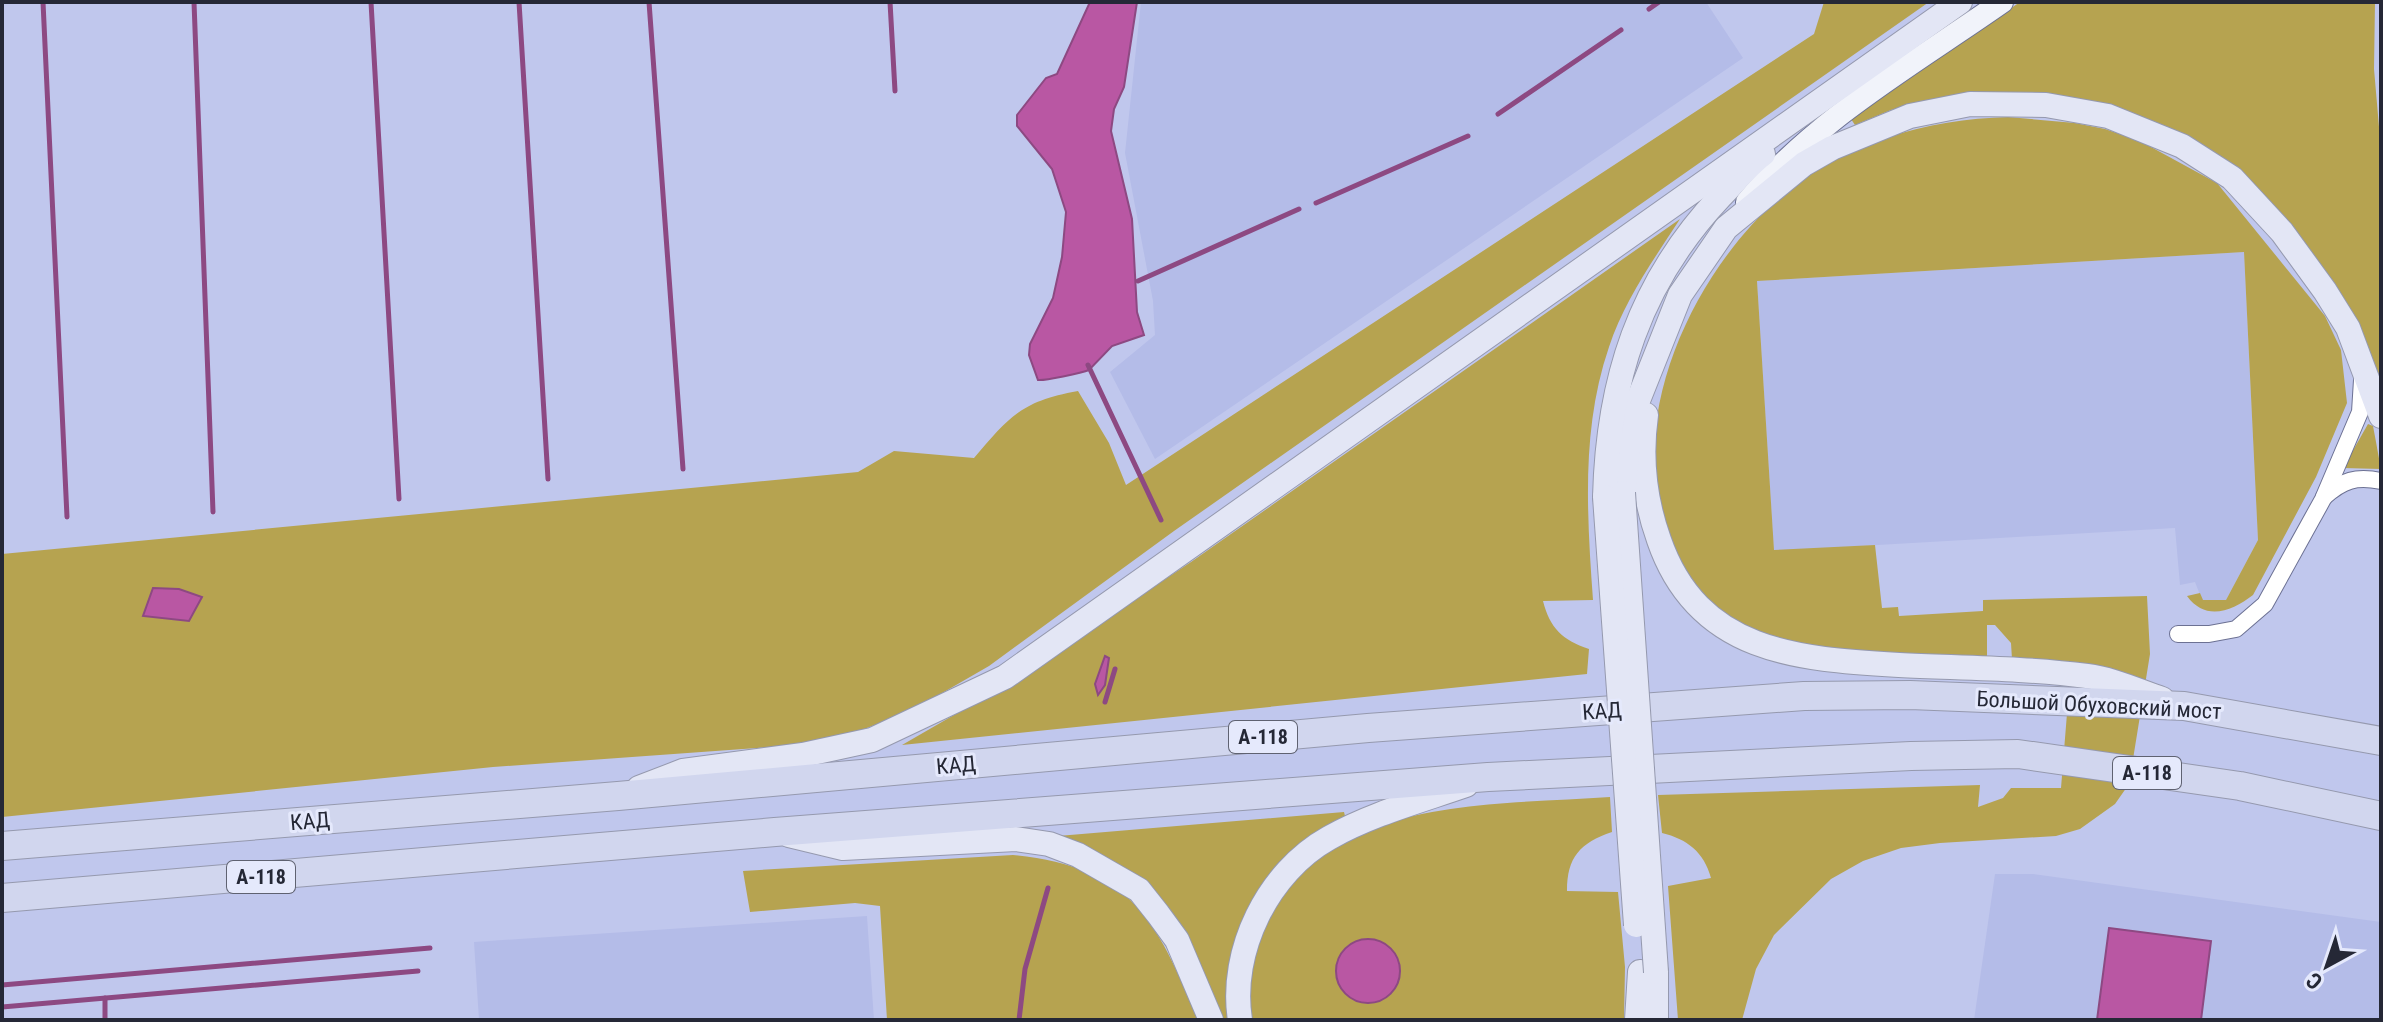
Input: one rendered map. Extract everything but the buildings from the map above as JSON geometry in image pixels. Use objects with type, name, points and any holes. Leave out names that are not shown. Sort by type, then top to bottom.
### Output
[{"type":"highway","name":"КАД","points":[[2,846],[618,796],[1368,728],[1804,696],[1910,695]]},
{"type":"highway","name":"Большой Обуховский мост","points":[[1910,695],[2184,706],[2381,741]]},
{"type":"highway","name":"А-118","points":[[2,898],[775,832],[1488,777],[1911,756],[2018,754],[2240,786],[2381,816]]},
{"type":"main road","points":[[618,796],[683,771],[803,755],[872,740],[1005,677],[1960,2]]},
{"type":"main road","points":[[1614,495],[1631,418],[1680,295],[1726,228],[1766,179],[1825,126],[2002,2]]},
{"type":"main road","points":[[1656,1020],[1648,972],[1614,495],[1606,441],[1620,372],[1651,289],[1690,229],[1756,159],[1808,121],[1832,91]]},
{"type":"main road","points":[[1726,228],[1804,164],[1871,129],[1910,116],[1950,107],[1991,103],[2046,105],[2089,112],[2163,137],[2232,178],[2282,232],[2348,328],[2381,416]]},
{"type":"main road","points":[[1653,368],[1643,436],[1648,509],[1664,557],[1705,613],[1750,641],[1790,655],[2090,676],[2184,706]]},
{"type":"main road","points":[[1240,1020],[1237,987],[1252,927],[1272,891],[1294,864],[1326,839],[1364,821],[1488,777]]},
{"type":"main road","points":[[775,832],[843,848],[1016,839],[1049,844],[1078,855],[1139,890],[1177,940],[1211,1020]]},
{"type":"main road","points":[[1637,1020],[1648,972]]},
{"type":"street","points":[[2178,634],[2236,629],[2251,620],[2265,604],[2323,499],[2360,412],[2361,362]]},
{"type":"street","points":[[2323,499],[2349,479],[2381,481]]},
{"type":"shaded area","points":[[1090,2],[1137,2],[1124,87],[1114,109],[1111,131],[1132,219],[1137,312],[1144,335],[1112,346],[1089,370],[1038,380],[1029,355],[1030,344],[1053,298],[1062,257],[1066,212],[1052,169],[1017,126],[1017,115],[1046,78],[1057,74]]},
{"type":"shaded area","points":[[1141,2],[1706,2],[1743,58],[1155,459],[1110,372],[1155,335],[1153,301],[1125,153]]},
{"type":"shaded area","points":[[1824,2],[1929,2],[1174,531],[989,666],[911,711],[846,736],[799,745],[493,767],[2,817],[2,554],[858,472],[894,451],[974,458],[1018,412],[1043,400],[1078,391],[1109,443],[1126,485],[1814,34]]},
{"type":"shaded area","points":[[2020,2],[2375,2],[2374,69],[2381,150],[2381,391],[2356,321],[2178,135],[1931,100],[1891,110],[1855,125],[1851,119]]},
{"type":"shaded area","points":[[2008,117],[2105,129],[2140,141],[2217,183],[2325,316],[2341,350],[2347,403],[2316,477],[2253,595],[2236,606],[2211,611],[2194,604],[2187,596],[2200,593],[2203,600],[2226,600],[2258,540],[2244,252],[1757,281],[1774,550],[1875,545],[1882,608],[1898,607],[1899,616],[1983,611],[1983,600],[2147,596],[2150,654],[2129,784],[2115,804],[2080,829],[2056,836],[1901,848],[1863,861],[1831,879],[1774,935],[1756,969],[1742,1020],[1678,1020],[1668,886],[1711,878],[1704,861],[1693,848],[1662,833],[1658,795],[1980,785],[1978,807],[2003,798],[2011,788],[2061,788],[2071,664],[2012,659],[2011,643],[1995,625],[1987,625],[1987,662],[1857,655],[1824,651],[1762,635],[1724,616],[1697,588],[1681,563],[1662,517],[1654,468],[1657,417],[1669,367],[1688,319],[1714,274],[1745,233],[1779,198],[1830,162],[1887,138],[1947,123]]},
{"type":"shaded area","points":[[1680,219],[1623,313],[1600,378],[1588,472],[1593,600],[1543,601],[1549,619],[1558,632],[1571,642],[1589,649],[1587,674],[902,745],[1006,685],[1191,562]]},
{"type":"shaded area","points":[[2244,252],[2258,540],[2226,600],[2202,600],[2195,582],[2180,585],[2175,528],[1774,551],[1757,281]]},
{"type":"shaded area","points":[[2368,424],[2373,426],[2381,469],[2343,468]]},
{"type":"shaded area","points":[[153,588],[179,589],[202,597],[189,621],[143,616]]},
{"type":"shaded area","points":[[1105,656],[1109,658],[1105,685],[1098,695],[1095,684]]},
{"type":"shaded area","points":[[1610,797],[1612,832],[1591,841],[1578,853],[1570,869],[1567,891],[1618,892],[1625,967],[1624,1020],[1249,1020],[1251,968],[1268,920],[1296,879],[1331,849],[1372,829],[1418,815],[1515,802]]},
{"type":"shaded area","points":[[1344,812],[1345,816],[1291,854],[1254,900],[1233,955],[1227,1020],[1219,1020],[1144,884],[1112,861],[1058,836]]},
{"type":"shaded area","points":[[1013,855],[1053,861],[1086,872],[1113,886],[1134,904],[1168,953],[1198,1020],[887,1020],[880,906],[855,903],[750,912],[743,871]]},
{"type":"shaded area","points":[[1995,874],[2033,874],[2381,922],[2381,1020],[1974,1020]]},
{"type":"shaded area","points":[[867,916],[874,1020],[479,1020],[474,942]]},
{"type":"shaded area","points":[[2109,928],[2211,941],[2201,1020],[2097,1020]]},
{"type":"shaded area","points":[[1368,939],[1391,948],[1400,971],[1391,994],[1368,1003],[1345,994],[1336,971],[1345,948]]},
{"type":"waterway","points":[[43,2],[67,517]]},
{"type":"waterway","points":[[194,2],[213,512]]},
{"type":"waterway","points":[[371,2],[399,499]]},
{"type":"waterway","points":[[519,2],[548,479]]},
{"type":"waterway","points":[[649,2],[683,469]]},
{"type":"waterway","points":[[890,2],[895,91]]},
{"type":"waterway","points":[[1649,9],[1659,2]]},
{"type":"waterway","points":[[1498,114],[1621,30]]},
{"type":"waterway","points":[[1316,203],[1468,136]]},
{"type":"waterway","points":[[1138,281],[1299,209]]},
{"type":"waterway","points":[[1088,365],[1161,520]]},
{"type":"waterway","points":[[1105,702],[1115,669]]},
{"type":"waterway","points":[[1019,1020],[1025,969],[1048,888]]},
{"type":"waterway","points":[[2,985],[430,948]]},
{"type":"waterway","points":[[2,1007],[418,971]]},
{"type":"waterway","points":[[105,998],[105,1020]]}]
